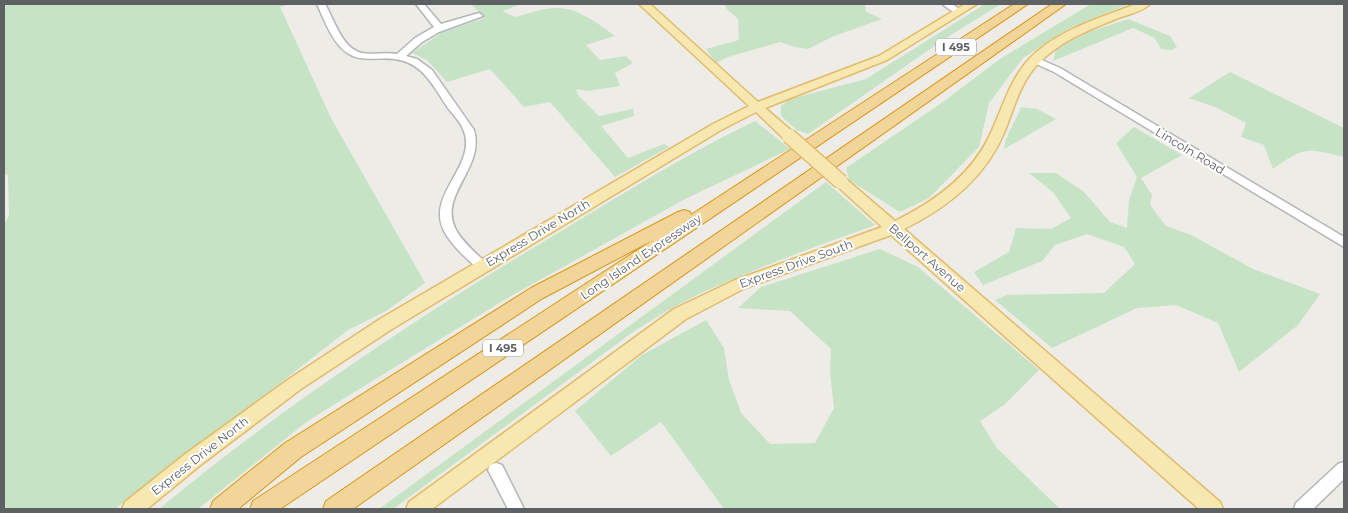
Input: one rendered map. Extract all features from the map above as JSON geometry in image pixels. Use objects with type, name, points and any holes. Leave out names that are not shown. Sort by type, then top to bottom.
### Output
[{"type":"highway","name":"Long Island Expressway","points":[[261,509],[1022,4]]},
{"type":"highway","name":"I 495","points":[[334,509],[1060,4]]},
{"type":"highway","points":[[1028,26],[1072,4]]},
{"type":"highway","points":[[221,509],[293,450],[537,293],[643,239],[718,197],[746,187]]},
{"type":"main road","name":"Bellport Avenue","points":[[644,4],[789,136],[1214,509]]},
{"type":"main road","name":"Express Drive North","points":[[132,509],[192,461],[302,379],[386,324],[482,266],[691,142],[757,107],[883,58],[972,4]]},
{"type":"main road","name":"Express Drive South","points":[[416,509],[680,314],[740,284],[894,228],[910,221],[935,205],[974,171],[987,153],[996,137],[1016,86],[1035,60],[1067,38],[1145,4]]},
{"type":"street","points":[[321,4],[344,45],[350,51],[357,54],[399,57],[420,65],[430,72],[468,129],[473,141],[470,154],[452,190],[445,212],[447,224],[458,241],[482,266]]},
{"type":"street","points":[[420,4],[439,27]]},
{"type":"street","points":[[946,4],[959,12]]},
{"type":"street","points":[[399,57],[417,40],[439,27],[479,16]]},
{"type":"street","name":"Lincoln Road","points":[[1035,60],[1057,70],[1344,243]]},
{"type":"street","points":[[1302,509],[1344,468]]},
{"type":"street","points":[[496,470],[516,509]]},
{"type":"green space","points":[[4,4],[290,4],[280,7],[331,118],[425,283],[386,311],[348,330],[161,476],[115,509],[4,509],[4,224],[9,216],[8,175],[4,174]]},
{"type":"green space","points":[[471,4],[522,4],[502,11],[515,17],[546,9],[564,8],[580,13],[615,36],[586,45],[600,60],[626,56],[633,63],[615,73],[620,86],[587,91],[576,89],[578,95],[599,116],[633,109],[634,116],[601,126],[628,158],[664,144],[669,147],[615,177],[550,102],[524,107],[490,69],[447,82],[427,60],[412,53],[441,33],[485,18]]},
{"type":"green space","points":[[725,4],[856,4],[865,5],[866,12],[882,19],[834,36],[808,49],[780,42],[728,57],[716,63],[706,49],[739,40],[738,19],[726,8]]},
{"type":"green space","points":[[985,4],[1001,4],[946,38],[808,134],[797,130],[781,116],[781,106],[790,99],[866,79]]},
{"type":"green space","points":[[1091,4],[1128,4],[1070,28],[1023,58],[989,103],[979,147],[929,198],[900,212],[849,180],[846,168],[943,102],[1000,59]]},
{"type":"green space","points":[[1128,19],[1170,36],[1177,47],[1172,50],[1161,49],[1155,38],[1133,28],[1053,61],[1056,49],[1086,33]]},
{"type":"green space","points":[[1230,72],[1344,128],[1344,157],[1307,151],[1292,156],[1273,169],[1264,145],[1241,137],[1246,123],[1215,107],[1189,98]]},
{"type":"green space","points":[[1021,107],[1037,109],[1056,119],[1004,149],[1007,138]]},
{"type":"green space","points":[[755,121],[790,149],[683,200],[504,300],[309,420],[198,509],[159,509],[257,432],[409,326],[637,185],[683,158]]},
{"type":"green space","points":[[1134,127],[1182,155],[1141,178],[1152,195],[1150,205],[1166,226],[1191,235],[1253,269],[1320,294],[1298,325],[1239,372],[1218,323],[1176,305],[1137,308],[1052,348],[995,300],[1007,295],[1104,293],[1135,264],[1124,247],[1087,234],[1055,245],[1042,261],[983,285],[974,272],[1009,252],[1016,228],[1051,229],[1071,218],[1053,192],[1029,173],[1056,173],[1083,191],[1110,222],[1127,228],[1129,200],[1137,177],[1116,143]]},
{"type":"green space","points":[[826,182],[875,225],[751,272],[671,309],[633,332],[393,509],[379,509]]},
{"type":"green space","points":[[880,249],[918,267],[1039,370],[1004,405],[980,421],[996,447],[1060,509],[724,509],[661,422],[611,456],[575,411],[642,355],[706,320],[724,348],[729,380],[741,413],[770,444],[815,443],[834,408],[830,372],[831,349],[790,311],[738,308],[761,287]]}]
